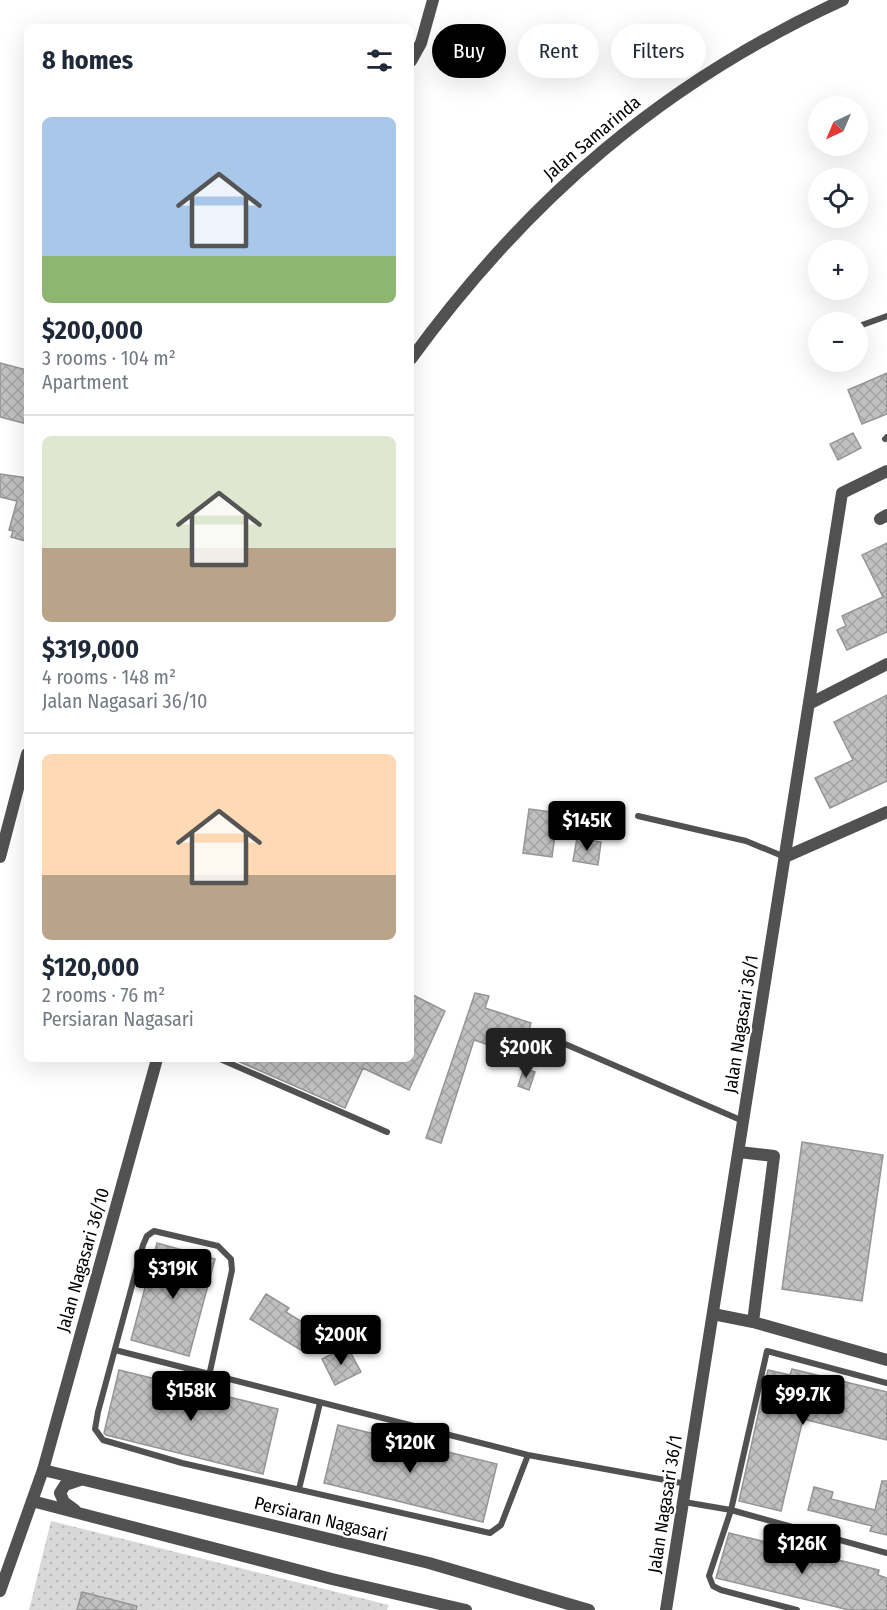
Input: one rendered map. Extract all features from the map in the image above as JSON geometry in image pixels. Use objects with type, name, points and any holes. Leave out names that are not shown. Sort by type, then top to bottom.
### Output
[{"type":"street","points":[[414,56],[421,43],[434,0]]},
{"type":"street","name":"Jalan Samarinda","points":[[414,355],[502,247],[556,191],[637,121],[756,44],[843,0]]},
{"type":"street","name":"Jalan Nagasari 36/1","points":[[666,1610],[842,493],[887,471]]},
{"type":"street","points":[[809,704],[887,664]]},
{"type":"street","points":[[0,856],[24,765]]},
{"type":"street","points":[[785,857],[887,812]]},
{"type":"street","name":"Jalan Nagasari 36/10","points":[[0,1591],[43,1470],[156,1062]]},
{"type":"street","points":[[739,1152],[774,1156],[753,1322]]},
{"type":"street","points":[[713,1314],[753,1322],[887,1357]]},
{"type":"street","name":"Persiaran Nagasari","points":[[43,1470],[429,1563],[589,1610]]},
{"type":"street","points":[[78,1513],[64,1502],[60,1493],[65,1485],[82,1479]]},
{"type":"street","points":[[32,1501],[416,1604],[466,1610]]},
{"type":"lane","points":[[868,323],[887,316]]},
{"type":"lane","points":[[638,816],[746,842],[785,857]]},
{"type":"lane","points":[[565,1044],[744,1121]]},
{"type":"lane","points":[[236,1062],[387,1132]]},
{"type":"lane","points":[[209,1376],[231,1264],[224,1250],[202,1241],[154,1231],[147,1236],[95,1429],[103,1440],[182,1462],[494,1532],[505,1518],[528,1455]]},
{"type":"lane","points":[[115,1350],[209,1376],[528,1455],[687,1484]]},
{"type":"lane","points":[[797,1610],[721,1590],[713,1586],[710,1576],[731,1510],[766,1351],[887,1383]]},
{"type":"lane","points":[[299,1489],[320,1403]]},
{"type":"lane","points":[[684,1502],[731,1510],[887,1553]]},
{"type":"shaded area","points":[[51,1521],[389,1605],[387,1610],[29,1610]]},
{"type":"building","points":[[0,363],[24,369],[24,423],[0,417]]},
{"type":"building","points":[[887,373],[887,414],[862,424],[848,390]]},
{"type":"building","points":[[853,433],[861,448],[838,460],[830,444]]},
{"type":"building","points":[[0,474],[24,478],[24,541],[11,537],[13,531],[9,530],[17,501],[0,497]]},
{"type":"building","points":[[887,543],[887,632],[847,650],[837,630],[846,626],[842,616],[883,597],[862,555]]},
{"type":"building","points":[[887,695],[887,781],[830,808],[815,778],[853,760],[834,722]]},
{"type":"building","points":[[529,809],[558,813],[552,857],[523,853]]},
{"type":"building","points":[[577,838],[601,842],[598,865],[573,861]]},
{"type":"building","points":[[475,993],[489,996],[485,1008],[531,1023],[525,1043],[497,1033],[492,1046],[474,1040],[441,1143],[426,1138]]},
{"type":"building","points":[[414,996],[445,1011],[409,1090],[363,1068],[345,1108],[240,1062],[414,1062]]},
{"type":"building","points":[[524,1068],[535,1072],[529,1090],[518,1086]]},
{"type":"building","points":[[802,1142],[883,1155],[862,1301],[782,1289]]},
{"type":"building","points":[[157,1243],[215,1259],[189,1356],[131,1340]]},
{"type":"building","points":[[266,1294],[289,1308],[286,1312],[320,1333],[308,1352],[304,1352],[250,1319]]},
{"type":"building","points":[[347,1346],[361,1372],[335,1385],[322,1359]]},
{"type":"building","points":[[792,1369],[887,1392],[887,1440],[803,1419],[781,1511],[739,1501],[768,1370],[790,1375]]},
{"type":"building","points":[[119,1370],[278,1409],[263,1474],[106,1435],[104,1433]]},
{"type":"building","points":[[338,1425],[497,1464],[483,1522],[324,1483]]},
{"type":"building","points":[[882,1481],[887,1481],[887,1535],[870,1531],[872,1526],[808,1510],[814,1487],[833,1492],[831,1499],[875,1510]]},
{"type":"building","points":[[729,1533],[879,1570],[878,1575],[887,1578],[887,1610],[849,1610],[716,1578]]},
{"type":"building","points":[[82,1592],[137,1606],[136,1610],[77,1610]]}]
